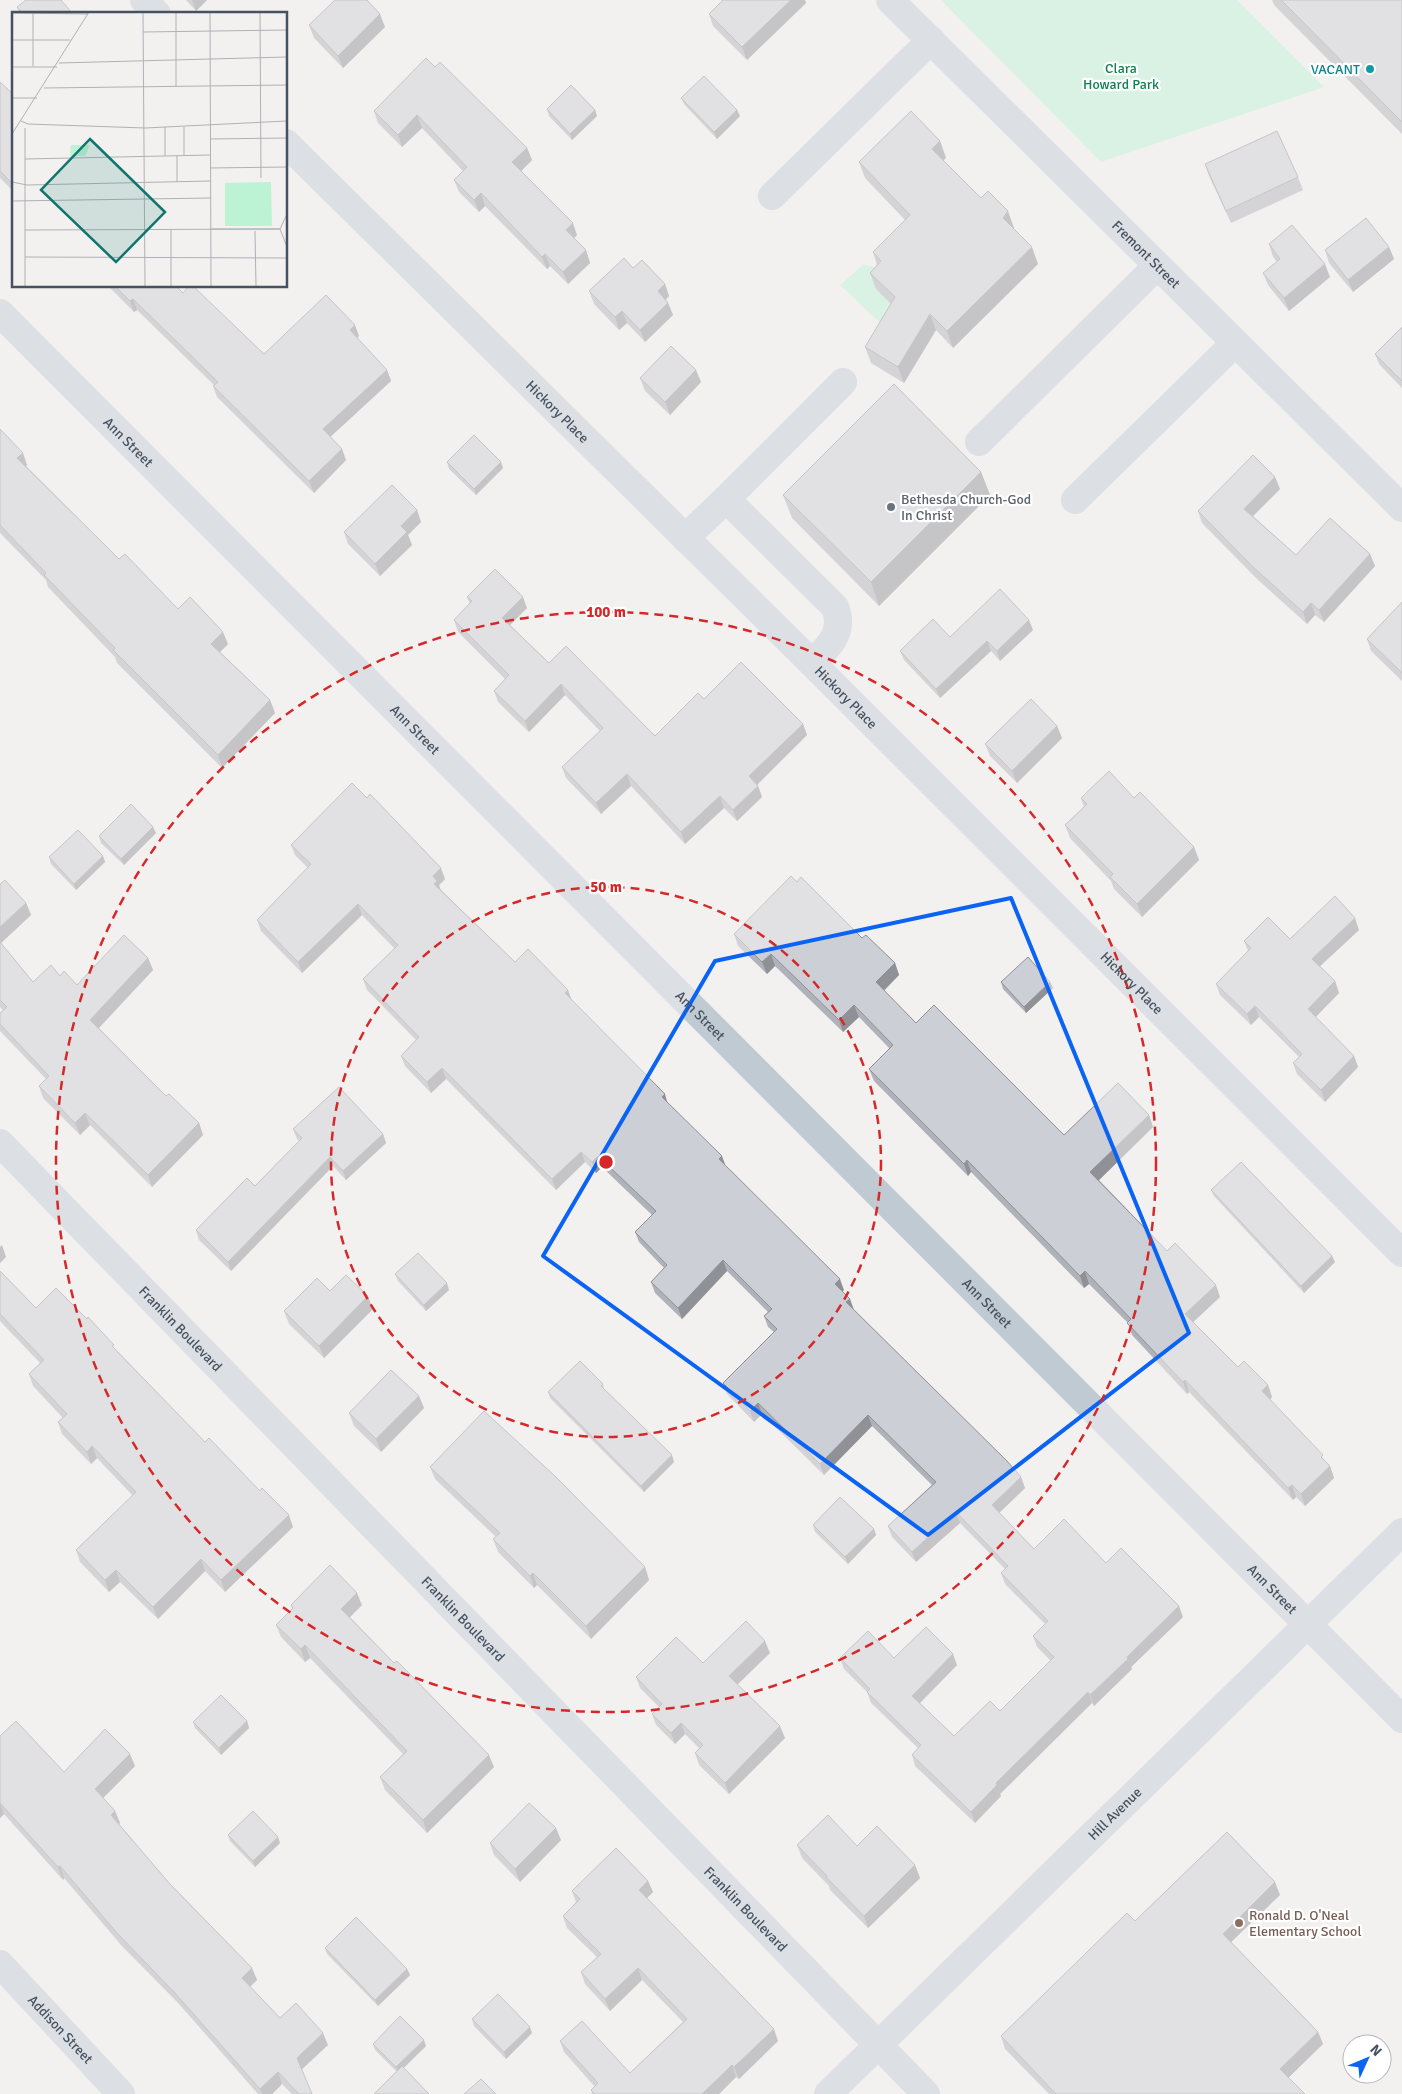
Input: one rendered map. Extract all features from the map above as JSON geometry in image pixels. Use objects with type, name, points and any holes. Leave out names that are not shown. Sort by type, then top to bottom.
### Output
[{"type":"street","points":[[144,0],[155,12]]},
{"type":"street","name":"Fremont Street","points":[[890,0],[1402,508]]},
{"type":"street","points":[[772,196],[931,40]]},
{"type":"street","name":"Hickory Place","points":[[288,145],[812,663],[1402,1253]]},
{"type":"street","points":[[979,442],[1157,266]]},
{"type":"street","name":"Ann Street","points":[[0,312],[1402,1719]]},
{"type":"street","points":[[1075,500],[1235,343]]},
{"type":"street","points":[[685,538],[843,382]]},
{"type":"street","points":[[726,499],[835,607],[838,616],[836,635],[812,663]]},
{"type":"street","name":"Franklin Boulevard","points":[[0,1143],[926,2094]]},
{"type":"street","name":"Hill Avenue","points":[[828,2094],[1402,1532]]},
{"type":"street","name":"Addison Street","points":[[0,1964],[120,2094]]},
{"type":"highlighted area","points":[[1011,898],[1189,1333],[928,1535],[543,1256],[715,961]]},
{"type":"green space","name":"Clara Howard Park","points":[[941,0],[1237,0],[1324,87],[1101,162]]},
{"type":"green space","points":[[864,264],[879,269],[915,328],[890,332],[840,285]]},
{"type":"building","points":[[26,0],[61,0],[71,12],[21,12],[17,7]]},
{"type":"building","points":[[335,0],[367,0],[380,14],[338,56],[309,25]]},
{"type":"building","points":[[723,0],[791,0],[742,47],[709,14]]},
{"type":"building","name":"VACANT","points":[[1281,0],[1402,0],[1402,122]]},
{"type":"building","points":[[426,58],[435,67],[440,62],[527,148],[512,162],[573,223],[566,230],[586,250],[563,272],[545,254],[542,257],[481,193],[474,200],[454,180],[467,167],[417,115],[398,135],[374,111]]},
{"type":"building","points":[[704,76],[737,110],[714,132],[681,98]]},
{"type":"building","points":[[0,82],[12,93],[12,183],[0,171]]},
{"type":"building","points":[[571,85],[595,110],[570,134],[547,109]]},
{"type":"building","points":[[911,111],[940,141],[932,149],[981,198],[988,191],[1008,211],[1003,218],[1032,247],[947,331],[930,314],[898,367],[865,347],[895,297],[870,273],[881,261],[873,252],[910,215],[859,162]]},
{"type":"building","points":[[1277,131],[1298,177],[1226,211],[1205,164]]},
{"type":"building","points":[[1366,218],[1389,247],[1348,280],[1325,250]]},
{"type":"building","points":[[1292,225],[1325,264],[1284,298],[1263,273],[1280,259],[1269,244]]},
{"type":"building","points":[[624,258],[633,268],[642,260],[665,284],[658,291],[668,303],[640,330],[622,311],[615,317],[589,291]]},
{"type":"building","points":[[117,288],[178,288],[183,293],[187,288],[195,288],[264,354],[326,295],[355,325],[350,330],[387,370],[323,429],[342,449],[309,481],[213,386],[218,382],[133,299],[130,301]]},
{"type":"building","points":[[1402,327],[1402,381],[1375,354]]},
{"type":"building","points":[[671,346],[696,370],[665,402],[640,378]]},
{"type":"building","name":"Bethesda Church-God In Christ","points":[[894,384],[981,472],[871,582],[783,495]]},
{"type":"building","points":[[0,429],[23,453],[17,458],[119,559],[125,554],[178,609],[190,597],[223,632],[211,644],[270,700],[218,755],[113,650],[115,648],[44,575],[46,573],[0,525]]},
{"type":"building","points":[[474,435],[501,462],[474,489],[447,462]]},
{"type":"building","points":[[1253,455],[1275,477],[1244,509],[1296,555],[1330,518],[1370,554],[1319,610],[1311,603],[1303,612],[1252,566],[1198,511]]},
{"type":"building","points":[[392,485],[417,510],[401,526],[407,532],[375,564],[344,532]]},
{"type":"building","points":[[495,569],[523,597],[502,618],[549,663],[566,646],[655,736],[698,693],[704,699],[741,662],[803,724],[749,776],[758,786],[733,810],[720,796],[681,832],[627,774],[596,803],[562,767],[603,728],[561,684],[525,721],[494,691],[509,675],[454,620],[472,601],[467,597]]},
{"type":"building","points":[[1000,589],[1029,620],[997,651],[987,641],[936,689],[900,651],[933,619],[950,637]]},
{"type":"building","points":[[1402,602],[1402,673],[1367,639]]},
{"type":"building","points":[[1031,699],[1057,726],[1012,771],[985,744]]},
{"type":"building","points":[[1109,771],[1134,798],[1140,792],[1194,847],[1137,904],[1110,877],[1113,874],[1065,825],[1087,804],[1081,798]]},
{"type":"building","points":[[352,783],[367,798],[370,794],[441,868],[433,876],[437,881],[434,884],[515,962],[528,949],[568,990],[565,993],[665,1094],[662,1097],[722,1156],[719,1159],[840,1279],[835,1284],[850,1299],[846,1302],[1007,1461],[1021,1477],[992,1505],[1034,1549],[1064,1519],[1106,1563],[1121,1548],[1179,1606],[1127,1657],[1128,1659],[1090,1695],[1088,1692],[996,1783],[997,1785],[971,1812],[912,1755],[921,1745],[867,1692],[870,1689],[840,1658],[868,1631],[894,1658],[926,1627],[953,1654],[912,1696],[954,1736],[990,1701],[1000,1711],[1054,1657],[1033,1636],[1048,1621],[1001,1573],[1008,1566],[956,1512],[912,1552],[888,1526],[936,1482],[868,1415],[820,1464],[758,1403],[750,1411],[723,1383],[777,1329],[764,1316],[772,1309],[723,1260],[678,1308],[651,1282],[667,1265],[635,1232],[656,1211],[598,1156],[592,1162],[581,1152],[552,1179],[442,1068],[427,1082],[401,1056],[419,1037],[363,979],[398,945],[358,904],[298,962],[257,920],[311,864],[291,845]]},
{"type":"building","points":[[131,804],[153,827],[121,859],[99,836]]},
{"type":"building","points":[[78,830],[103,856],[74,884],[49,857]]},
{"type":"building","points":[[791,876],[797,882],[801,877],[862,938],[866,935],[895,963],[876,982],[916,1023],[934,1005],[1064,1135],[1118,1083],[1149,1115],[1090,1172],[1167,1251],[1175,1243],[1216,1285],[1185,1314],[1238,1367],[1244,1361],[1268,1385],[1262,1391],[1323,1455],[1321,1457],[1330,1466],[1301,1494],[1292,1485],[1288,1488],[1185,1380],[1183,1382],[1127,1323],[1131,1319],[1085,1271],[1080,1276],[967,1160],[964,1164],[869,1069],[893,1045],[854,1005],[839,1020],[771,954],[762,962],[734,934]]},
{"type":"building","points":[[5,880],[26,903],[0,927],[0,884]]},
{"type":"building","points":[[1335,896],[1355,918],[1312,959],[1335,981],[1308,1009],[1354,1056],[1321,1090],[1293,1063],[1302,1054],[1255,1006],[1247,1014],[1216,984],[1251,948],[1244,941],[1268,917],[1290,939]]},
{"type":"building","points":[[124,935],[148,958],[90,1020],[166,1096],[169,1094],[199,1123],[148,1175],[85,1113],[75,1123],[39,1086],[49,1076],[0,1024],[0,1013],[7,1007],[0,1000],[0,942],[33,982],[51,965],[60,976],[64,971],[77,985]]},
{"type":"building","points":[[1028,957],[1050,982],[1024,1007],[1001,982]]},
{"type":"building","points":[[339,1087],[383,1134],[343,1171],[330,1157],[228,1262],[196,1230],[247,1178],[255,1186],[302,1138],[293,1129]]},
{"type":"building","points":[[1241,1162],[1332,1256],[1301,1286],[1211,1190]]},
{"type":"building","points":[[418,1253],[447,1283],[424,1305],[395,1274]]},
{"type":"building","points":[[0,1271],[36,1308],[56,1288],[87,1319],[88,1317],[114,1345],[112,1346],[205,1442],[209,1438],[260,1491],[262,1488],[289,1515],[221,1580],[201,1559],[153,1607],[116,1570],[105,1580],[76,1550],[136,1492],[92,1446],[87,1452],[58,1422],[67,1414],[29,1374],[44,1360],[0,1314]]},
{"type":"building","points":[[346,1275],[368,1296],[319,1346],[284,1311],[317,1278],[330,1291]]},
{"type":"building","points":[[580,1361],[603,1384],[601,1386],[672,1455],[641,1486],[548,1392]]},
{"type":"building","points":[[391,1370],[419,1396],[376,1439],[349,1413]]},
{"type":"building","points":[[484,1411],[556,1477],[645,1567],[586,1626],[533,1573],[530,1576],[493,1539],[500,1533],[430,1467]]},
{"type":"building","points":[[840,1497],[874,1529],[845,1557],[813,1525]]},
{"type":"building","points":[[330,1565],[357,1593],[341,1609],[394,1663],[397,1661],[489,1755],[423,1820],[380,1777],[407,1751],[305,1645],[301,1649],[276,1625],[293,1608],[291,1605]]},
{"type":"building","points":[[746,1621],[765,1641],[729,1676],[780,1726],[725,1783],[695,1753],[703,1745],[681,1723],[671,1733],[652,1714],[662,1704],[636,1677],[676,1637],[703,1663]]},
{"type":"building","points":[[221,1695],[247,1721],[219,1748],[193,1722]]},
{"type":"building","points":[[16,1721],[64,1772],[105,1729],[130,1754],[95,1789],[115,1811],[111,1815],[169,1883],[252,1968],[242,1978],[280,2018],[296,2003],[323,2033],[297,2058],[312,2094],[299,2094],[278,2072],[260,2089],[174,1992],[117,1933],[60,1866],[58,1867],[0,1803],[0,1736]]},
{"type":"building","points":[[529,1803],[556,1828],[515,1869],[490,1843]]},
{"type":"building","points":[[253,1811],[278,1837],[253,1861],[228,1835]]},
{"type":"building","points":[[828,1815],[857,1846],[877,1826],[915,1865],[864,1916],[797,1845]]},
{"type":"building","points":[[1227,1832],[1275,1882],[1223,1934],[1318,2032],[1280,2069],[1305,2094],[1056,2094],[1001,2036],[1127,1913],[1135,1921]]},
{"type":"building","points":[[616,1848],[648,1881],[639,1890],[774,2029],[702,2094],[595,2094],[591,2090],[598,2083],[560,2041],[582,2021],[630,2073],[687,2019],[638,1968],[605,1999],[581,1972],[601,1954],[563,1916],[580,1899],[572,1891]]},
{"type":"building","points":[[356,1917],[407,1969],[375,2000],[325,1948]]},
{"type":"building","points":[[498,1994],[530,2027],[504,2052],[472,2019]]},
{"type":"building","points":[[400,2016],[424,2040],[396,2067],[373,2044]]},
{"type":"building","points":[[402,2066],[429,2094],[374,2094]]},
{"type":"building","points":[[481,2079],[496,2094],[464,2094]]},
{"type":"place","name":"VACANT","points":[[1370,69]]},
{"type":"place","name":"Bethesda Church-God In Christ","points":[[891,507]]},
{"type":"place","name":"Ronald D. O'Neal Elementary School","points":[[1239,1923]]}]
